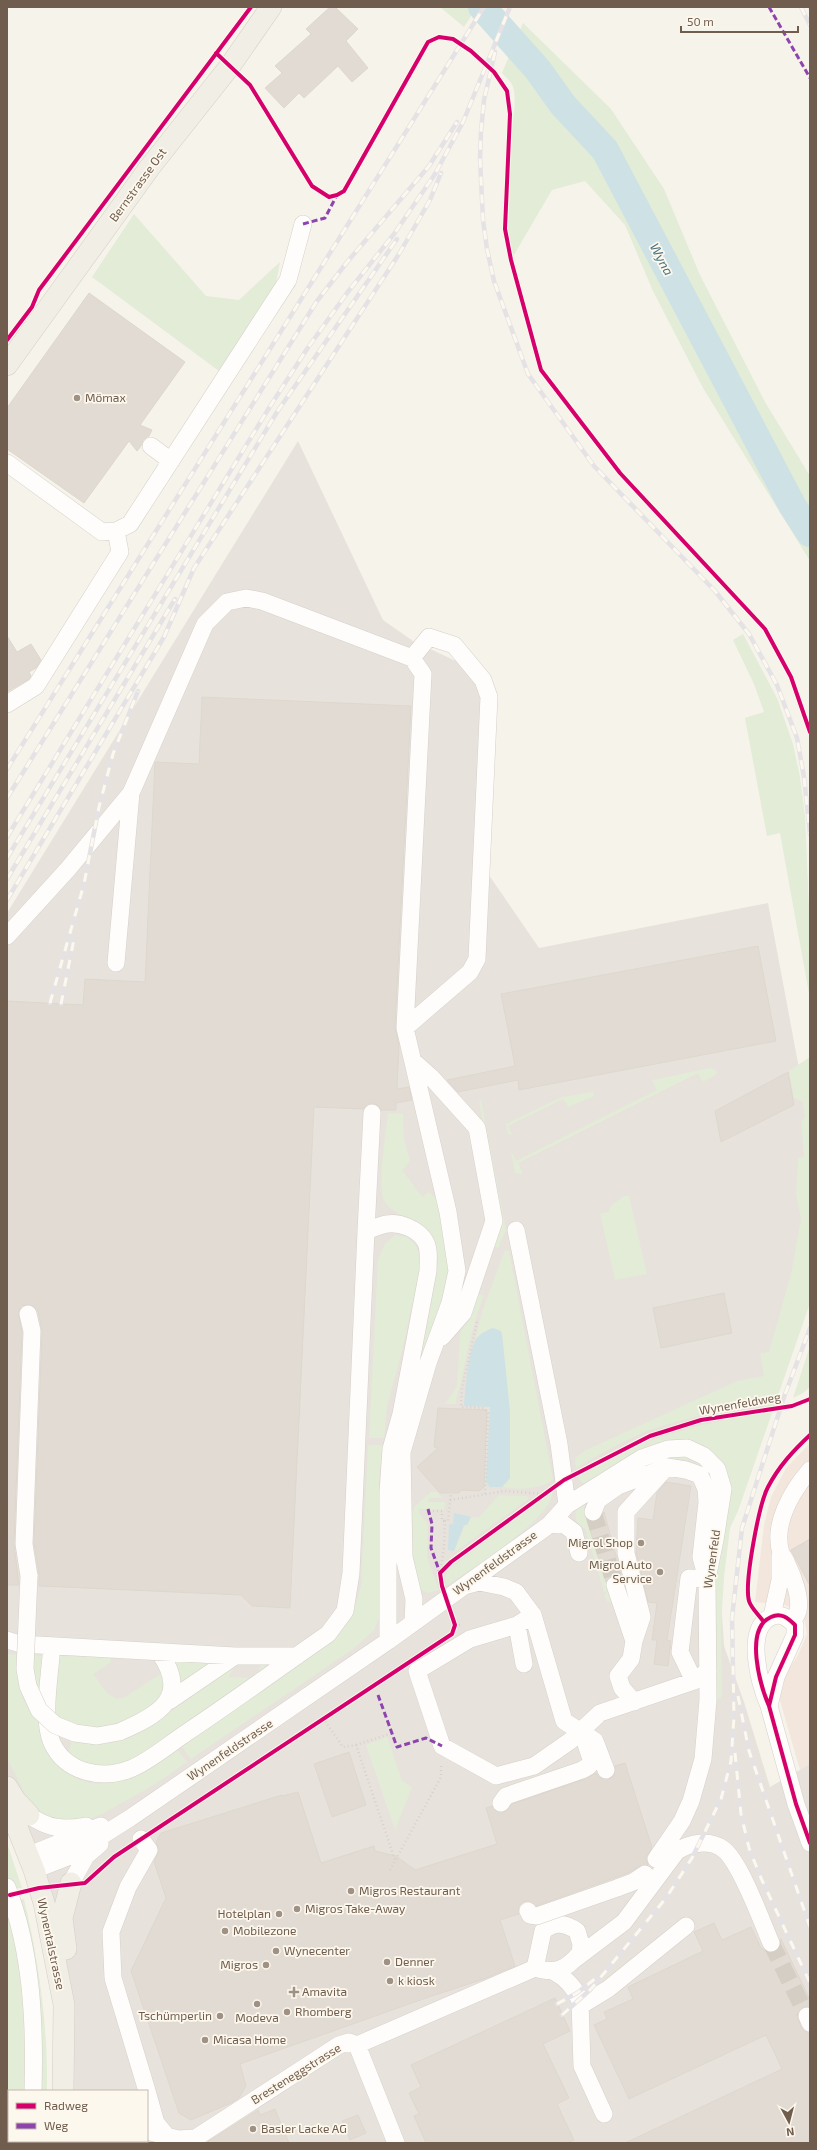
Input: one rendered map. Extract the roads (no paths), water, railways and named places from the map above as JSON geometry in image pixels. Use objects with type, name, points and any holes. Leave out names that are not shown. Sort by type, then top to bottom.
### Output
[{"type":"main road","name":"Bernstrasse Ost","points":[[7,365],[150,167],[230,66],[271,7]]},
{"type":"main road","points":[[7,1786],[15,1800],[29,1815]]},
{"type":"main road","name":"Wynentalstrasse","points":[[7,1802],[31,1863],[44,1903],[64,2005],[63,2090]]},
{"type":"main road","name":"Wynentalstrasse","points":[[71,1883],[62,1918],[73,1997],[74,2044],[72,2090]]},
{"type":"street","points":[[7,463],[102,532],[116,532],[130,524],[288,280],[304,224]]},
{"type":"street","points":[[151,446],[171,461]]},
{"type":"street","points":[[7,704],[36,686],[120,552],[116,532]]},
{"type":"street","points":[[7,936],[68,869],[131,793],[205,624],[215,612],[227,602],[246,598],[262,601],[412,658],[423,674],[405,1028],[448,1212],[457,1271],[450,1303],[434,1348],[401,1414],[391,1449],[404,1557],[414,1599],[413,1623]]},
{"type":"street","points":[[405,1028],[470,972],[477,959],[489,697],[483,680],[454,645],[429,637],[412,658]]},
{"type":"street","points":[[116,963],[131,793]]},
{"type":"street","points":[[413,1061],[431,1077],[477,1128],[494,1221],[463,1313],[434,1348]]},
{"type":"street","points":[[51,1656],[47,1726],[52,1743],[61,1757],[79,1770],[96,1774],[114,1773],[131,1769],[297,1656],[328,1634],[345,1611],[351,1573],[372,1113]]},
{"type":"street","points":[[366,1231],[387,1224],[400,1224],[413,1229],[425,1241],[429,1257],[428,1271],[413,1388]]},
{"type":"street","points":[[516,1230],[538,1334],[564,1480],[567,1505]]},
{"type":"street","points":[[28,1314],[32,1331],[24,1544],[30,1576],[25,1669],[28,1686],[39,1710],[55,1725],[75,1734],[97,1736],[119,1732],[155,1714],[169,1701],[234,1656]]},
{"type":"street","name":"Wynenfeld","points":[[567,1505],[642,1458],[668,1449],[687,1448],[704,1456],[717,1468],[723,1489],[707,1579],[708,1706],[703,1759],[691,1801],[682,1821],[656,1859]]},
{"type":"street","points":[[634,1702],[622,1688],[618,1676],[631,1659],[634,1641],[642,1617],[626,1553],[626,1512],[667,1467]]},
{"type":"street","points":[[593,1512],[598,1500],[618,1486],[667,1467],[686,1470],[700,1475],[706,1489],[707,1502],[701,1557],[707,1579],[689,1578],[674,1688]]},
{"type":"street","points":[[792,1622],[798,1612],[796,1590],[788,1564],[781,1554],[779,1540],[785,1511],[793,1490],[810,1470]]},
{"type":"street","points":[[388,1641],[395,1484]]},
{"type":"street","name":"Wynenfeldstrasse","points":[[31,1863],[70,1856],[388,1641],[549,1525],[567,1505]]},
{"type":"street","points":[[549,1525],[562,1523],[574,1532],[579,1553]]},
{"type":"street","points":[[772,1616],[780,1580],[779,1559],[781,1554]]},
{"type":"street","points":[[460,1588],[480,1582],[504,1587],[516,1592],[533,1615],[564,1721],[595,1741],[606,1770]]},
{"type":"street","points":[[615,1585],[634,1641]]},
{"type":"street","points":[[533,1615],[517,1624],[470,1639],[417,1671],[442,1746],[496,1776],[534,1766],[570,1741],[600,1713],[694,1682],[708,1671]]},
{"type":"street","points":[[769,1706],[776,1677],[795,1635],[795,1625],[788,1618],[781,1615],[772,1616],[763,1621],[757,1632],[757,1662],[762,1691],[769,1706],[796,1804],[810,1843]]},
{"type":"street","points":[[517,1624],[524,1664]]},
{"type":"street","points":[[7,1640],[20,1644],[159,1652],[234,1656],[297,1656]]},
{"type":"street","points":[[159,1652],[169,1666],[172,1681],[169,1701]]},
{"type":"street","points":[[680,1652],[694,1682]]},
{"type":"street","points":[[501,1803],[506,1796],[582,1770],[588,1766],[591,1759],[580,1731]]},
{"type":"street","name":"Wynenfeldstrasse","points":[[29,1815],[38,1822],[52,1828],[65,1829],[123,1819]]},
{"type":"street","name":"Wynenfeldstrasse","points":[[71,1883],[86,1856],[123,1819]]},
{"type":"street","points":[[141,1839],[149,1850],[128,1887],[111,1932],[113,1978],[147,2090]]},
{"type":"street","points":[[357,2045],[535,1968],[546,1971],[563,1970],[575,1959],[624,1922],[677,1852],[685,1846],[705,1842],[724,1849],[740,1872],[771,1943]]},
{"type":"street","points":[[535,1968],[543,1931],[533,1909],[530,1915],[537,1916],[633,1882],[645,1874]]},
{"type":"street","points":[[7,1887],[24,1947],[35,2037],[33,2090]]},
{"type":"street","points":[[543,1931],[548,1927],[563,1924],[577,1931],[581,1944],[580,1953],[575,1959]]},
{"type":"street","points":[[580,2006],[608,1989],[686,1926]]},
{"type":"street","points":[[553,1971],[565,1978],[577,1993],[580,2006],[582,2066],[604,2114]]},
{"type":"street","name":"Bresteneggstrasse","points":[[192,2140],[339,2045],[349,2042],[357,2045],[396,2143]]},
{"type":"street","points":[[148,2095],[156,2123],[165,2134]]},
{"type":"street","points":[[148,2131],[165,2134],[178,2139],[192,2140]]},
{"type":"waterway","name":"Wyna","points":[[482,7],[538,70],[563,105],[605,150],[792,505],[810,533]]},
{"type":"tunnel","points":[[593,1512],[615,1585]]},
{"type":"tunnel","points":[[771,1943],[807,2016]]},
{"type":"railway","points":[[7,769],[484,7]]},
{"type":"railway","points":[[7,837],[269,408],[307,349],[347,293],[394,234],[435,174],[463,122],[510,7]]},
{"type":"railway","points":[[801,7],[810,25]]},
{"type":"railway","points":[[495,52],[484,100],[481,131],[480,159],[483,220],[487,249],[494,281],[528,374],[594,466],[715,591],[749,634],[777,685],[797,738],[804,777],[810,834]]},
{"type":"railway","points":[[7,798],[317,301],[348,261],[429,166],[457,122]]},
{"type":"railway","points":[[7,900],[164,637],[194,568],[399,254],[430,200],[441,173]]},
{"type":"railway","points":[[7,858],[277,412],[397,239]]},
{"type":"railway","points":[[7,879],[175,599]]},
{"type":"railway","points":[[50,1003],[84,884],[99,807],[113,754],[138,691]]},
{"type":"railway","points":[[61,1004],[74,939]]},
{"type":"railway","points":[[562,2015],[591,1989],[666,1898],[692,1858],[721,1799],[731,1761],[734,1717],[732,1618],[742,1528],[784,1397],[810,1328]]},
{"type":"railway","points":[[738,1696],[749,1751],[810,1927]]},
{"type":"railway","points":[[735,1753],[741,1814],[749,1848],[761,1878],[810,1983]]},
{"type":"railway","points":[[557,2004],[577,1993],[596,1978]]},
{"type":"place","name":"Mömax","points":[[77,398]]},
{"type":"place","name":"Migrol Shop","points":[[641,1543]]},
{"type":"place","name":"Migrol Auto Service","points":[[660,1572]]},
{"type":"place","name":"Migros Restaurant","points":[[351,1891]]},
{"type":"place","name":"Migros Take-Away","points":[[297,1909]]},
{"type":"place","name":"Hotelplan","points":[[279,1914]]},
{"type":"place","name":"Mobilezone","points":[[225,1931]]},
{"type":"place","name":"Wynecenter","points":[[276,1951]]},
{"type":"place","name":"Denner","points":[[387,1962]]},
{"type":"place","name":"Migros","points":[[266,1965]]},
{"type":"place","name":"k kiosk","points":[[390,1981]]},
{"type":"place","name":"Amavita","points":[[294,1992]]},
{"type":"place","name":"Modeva","points":[[257,2004]]},
{"type":"place","name":"Rhomberg","points":[[287,2012]]},
{"type":"place","name":"Tschümperlin","points":[[220,2016]]},
{"type":"place","name":"Micasa Home","points":[[205,2040]]},
{"type":"place","name":"Basler Lacke AG","points":[[253,2129]]}]
